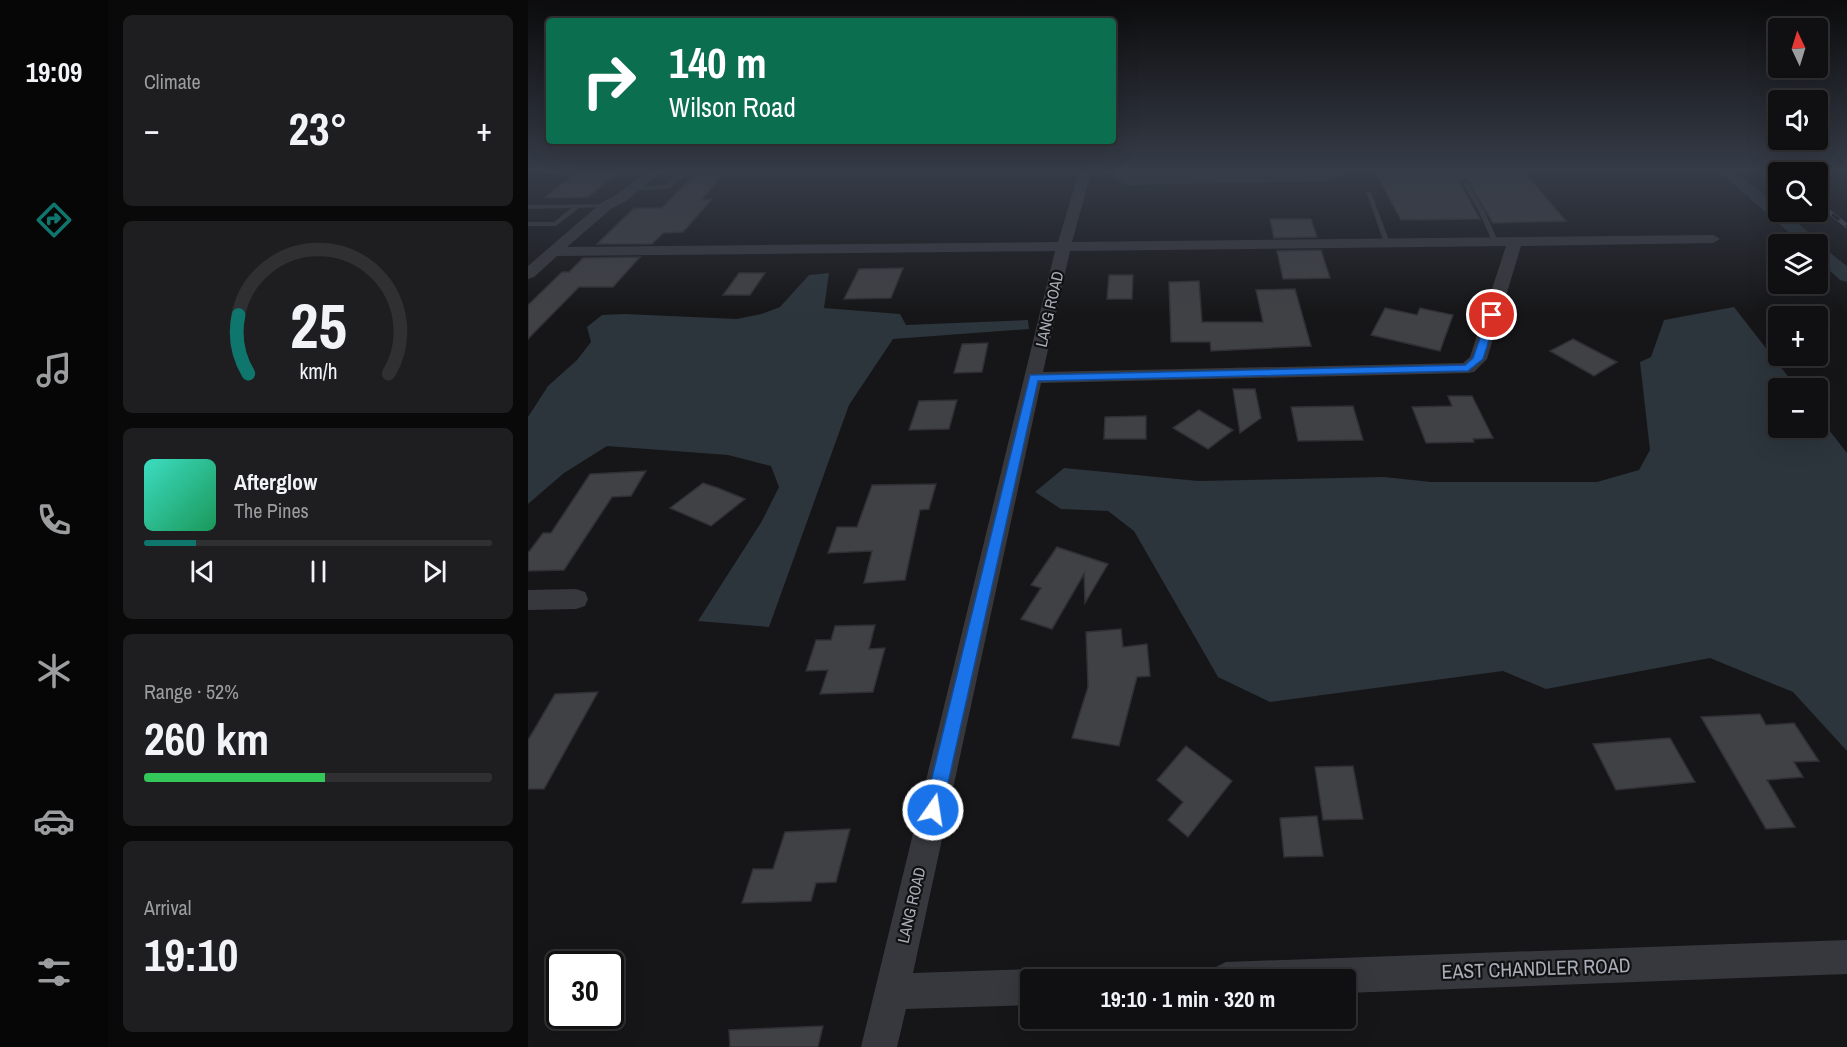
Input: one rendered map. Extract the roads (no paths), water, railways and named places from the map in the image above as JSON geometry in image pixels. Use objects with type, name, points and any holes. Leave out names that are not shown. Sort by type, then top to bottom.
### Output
[{"type":"street","points":[[528,274],[592,218]]},
{"type":"street","name":"LANG ROAD","points":[[879,1047],[1072,218]]},
{"type":"street","points":[[553,252],[1713,239]]},
{"type":"street","points":[[1034,378],[1468,368],[1478,359],[1514,248],[1513,241]]},
{"type":"street","points":[[528,600],[576,599]]},
{"type":"street","name":"EAST CHANDLER ROAD","points":[[1356,975],[1847,957]]},
{"type":"street","points":[[891,992],[1020,987]]},
{"type":"lane","points":[[528,224],[556,224],[564,218]]},
{"type":"lane","points":[[1378,218],[1387,243]]},
{"type":"lane","points":[[1483,218],[1495,242]]},
{"type":"waterway","points":[[1781,218],[1800,234]]},
{"type":"waterway","points":[[1828,259],[1847,276]]},
{"type":"railway","points":[[1837,218],[1847,226]]}]
